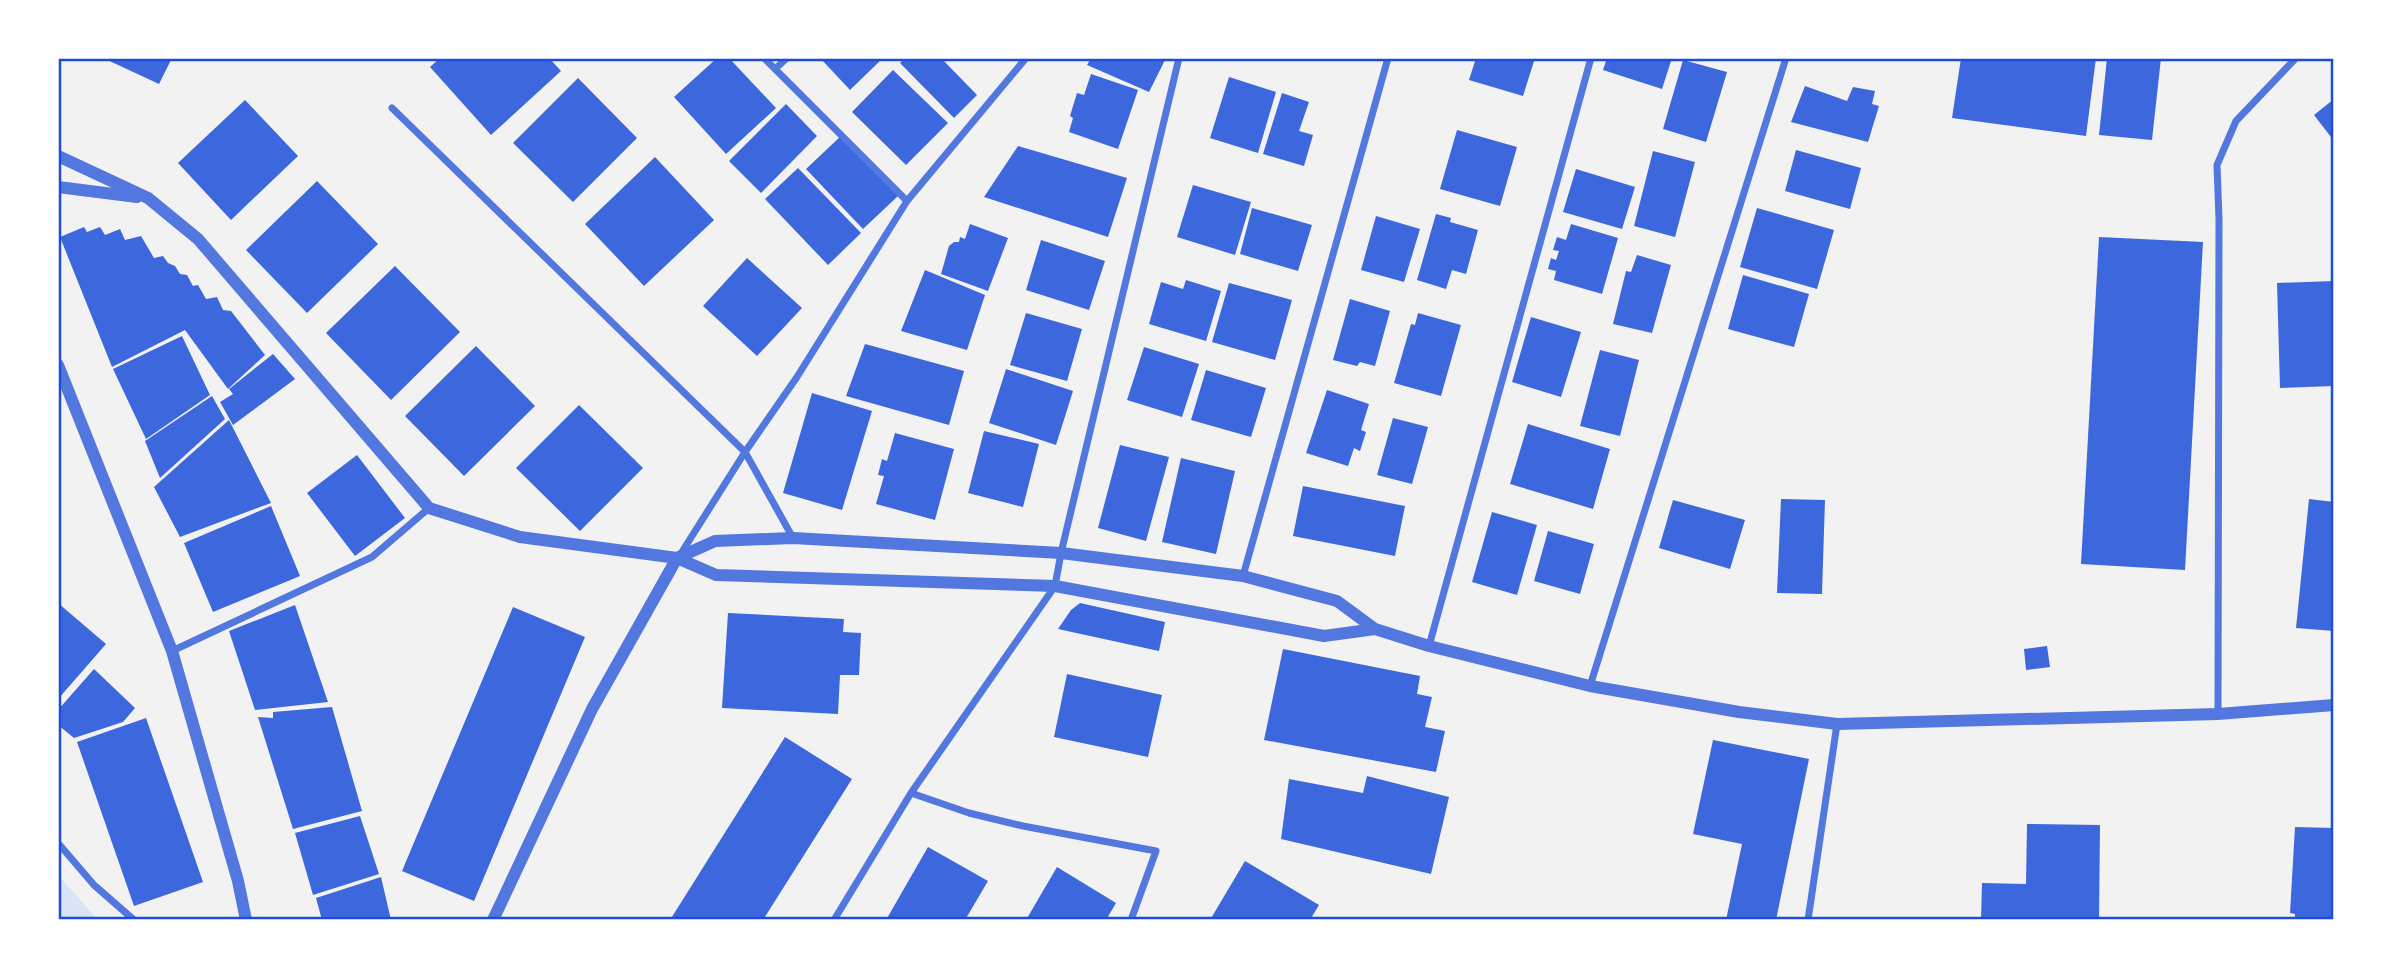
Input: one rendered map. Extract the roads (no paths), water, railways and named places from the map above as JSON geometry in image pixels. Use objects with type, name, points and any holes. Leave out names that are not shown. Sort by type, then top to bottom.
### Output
[{"type":"street","points":[[764,58],[907,201]]},
{"type":"street","points":[[775,69],[787,58]]},
{"type":"street","points":[[493,920],[592,709],[677,558],[797,376],[907,201],[1026,58]]},
{"type":"street","points":[[834,920],[911,793],[1055,586],[1179,58]]},
{"type":"street","points":[[1243,576],[1388,58]]},
{"type":"street","points":[[1429,646],[1591,58]]},
{"type":"street","points":[[1590,686],[1786,58]]},
{"type":"street","points":[[2218,714],[2217,165],[2236,121],[2296,58]]},
{"type":"street","points":[[393,108],[745,452],[793,538]]},
{"type":"street","points":[[58,156],[148,198],[198,239],[429,508],[520,537],[677,558],[716,575],[1055,586],[1324,636],[1375,629]]},
{"type":"street","points":[[58,187],[148,198]]},
{"type":"street","points":[[58,365],[172,651],[238,881],[246,920]]},
{"type":"street","points":[[172,651],[372,557],[429,508]]},
{"type":"street","points":[[677,558],[715,541],[793,538],[1061,553],[1243,576],[1337,601],[1375,629],[1429,646],[1590,686],[1739,712],[1838,724],[2218,714],[2334,705]]},
{"type":"street","points":[[1808,920],[1838,724]]},
{"type":"street","points":[[911,793],[969,813],[1023,826],[1156,851],[1130,920]]},
{"type":"street","points":[[58,843],[94,885],[134,920]]}]
